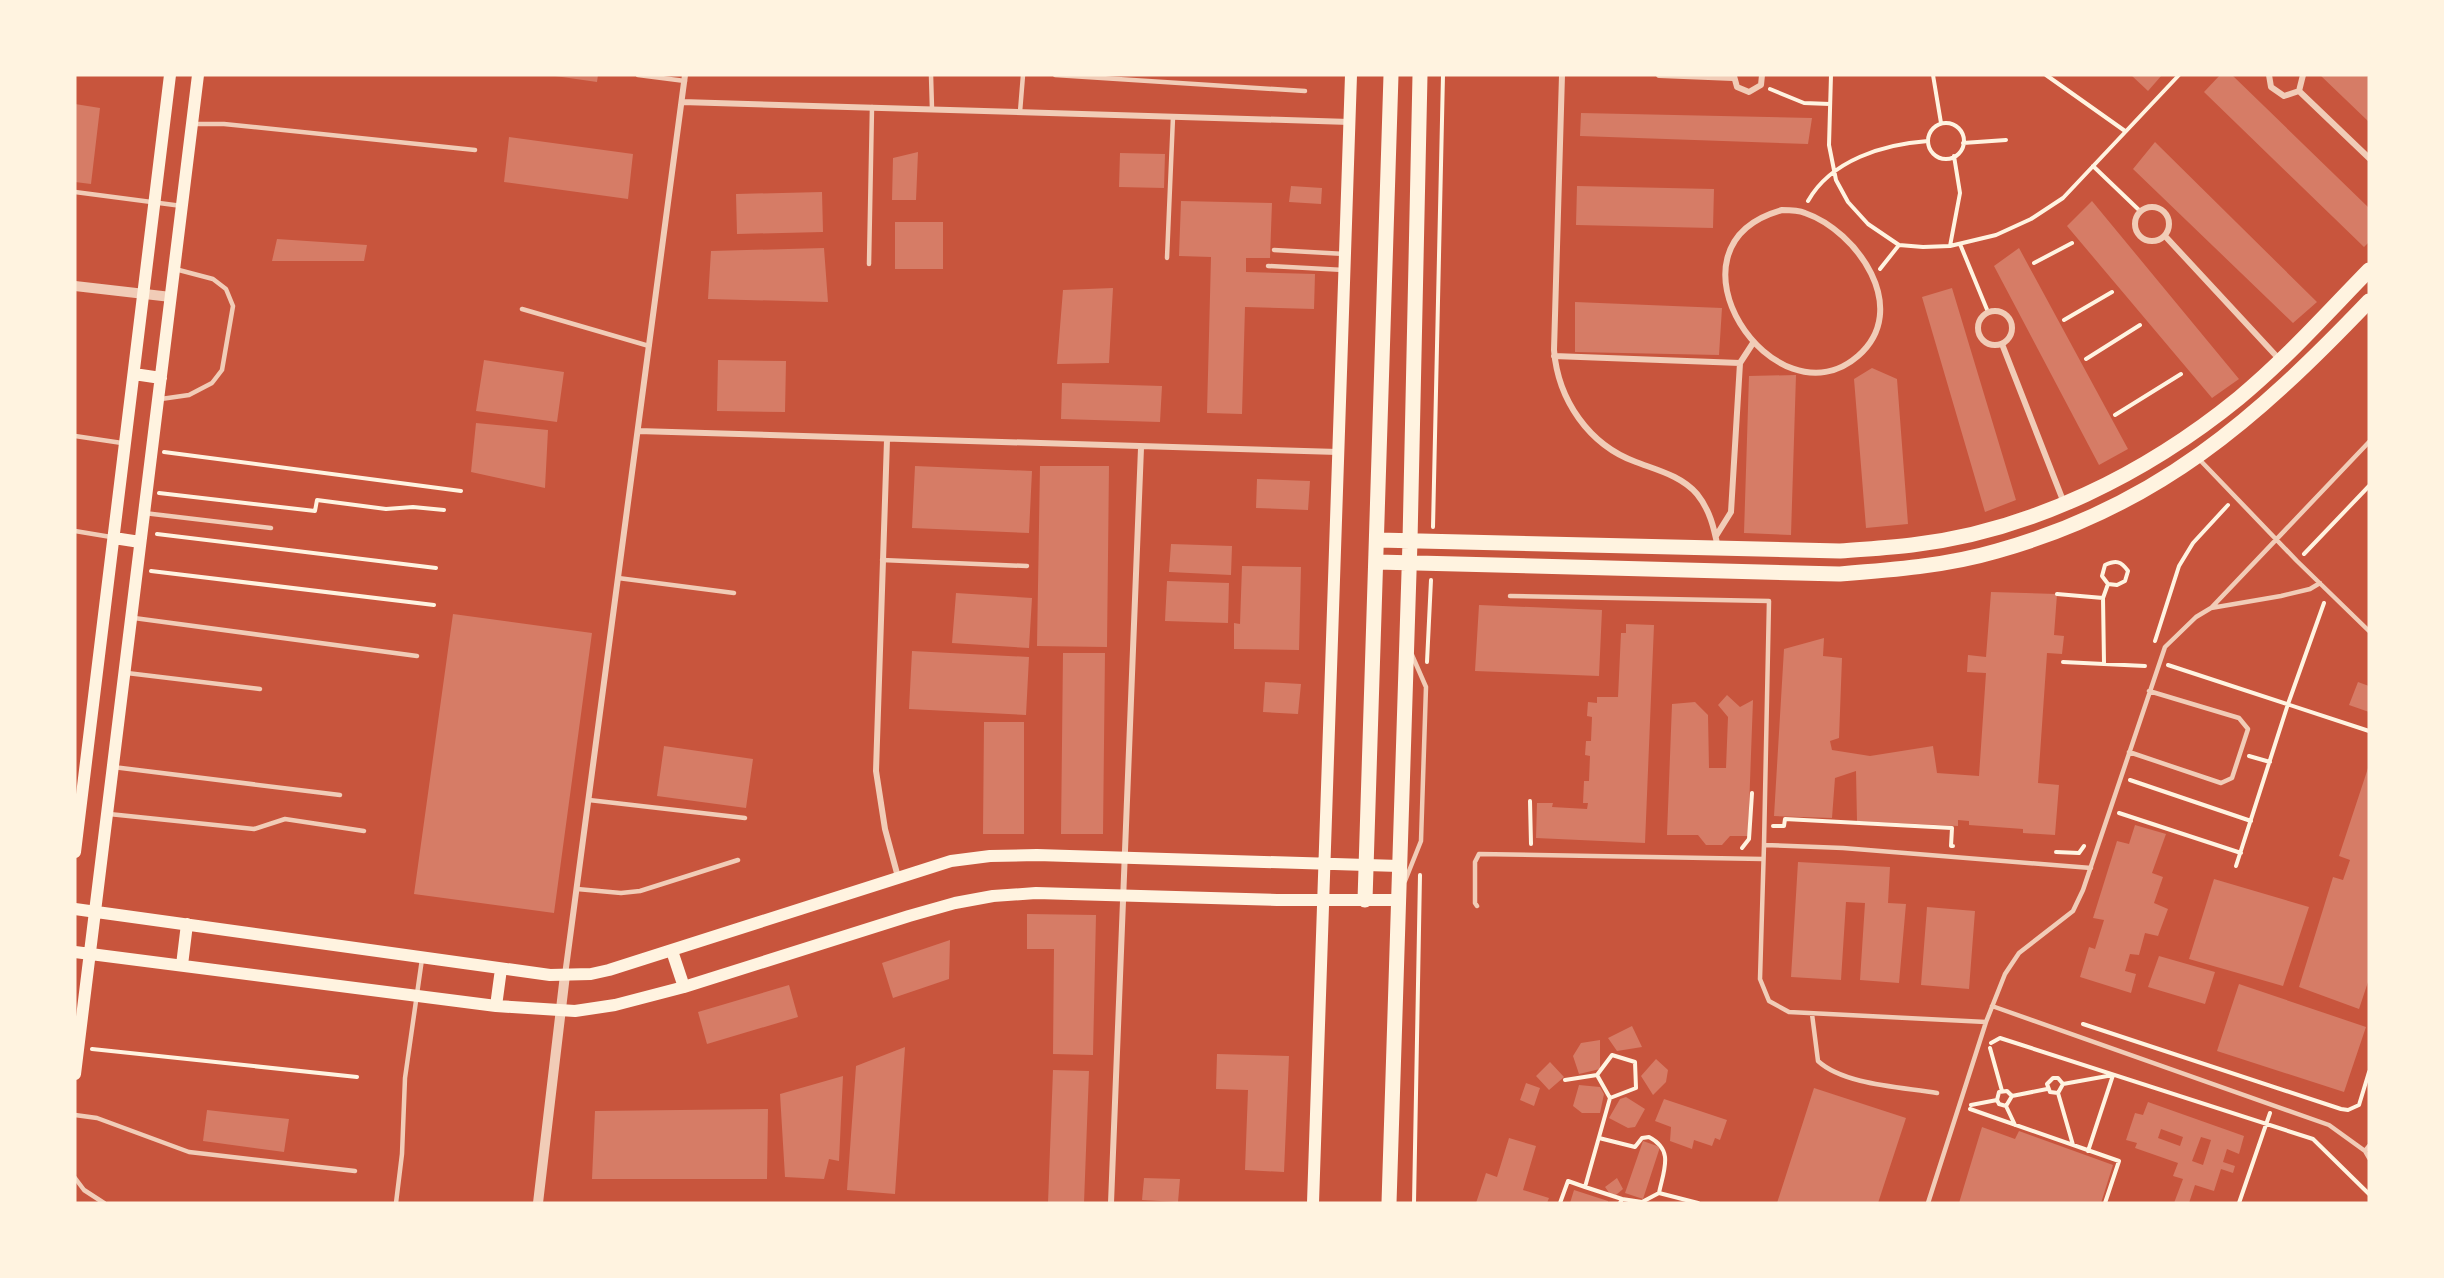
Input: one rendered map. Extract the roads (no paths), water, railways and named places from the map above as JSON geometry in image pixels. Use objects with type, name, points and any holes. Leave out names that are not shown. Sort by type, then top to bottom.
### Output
[{"type":"main road","points":[[75,852],[170,75]]},
{"type":"main road","points":[[75,1074],[198,75]]},
{"type":"main road","points":[[1313,1203],[1352,75]]},
{"type":"main road","points":[[1365,900],[1391,75]]},
{"type":"main road","points":[[1389,1203],[1410,541],[1420,75]]},
{"type":"main road","points":[[1378,540],[1717,543],[1840,551],[1914,545],[1997,528],[2064,504],[2120,479],[2189,435],[2238,399],[2369,270]]},
{"type":"main road","points":[[1377,562],[1839,574],[1912,568],[1995,552],[2074,526],[2136,496],[2198,457],[2264,404],[2369,301]]},
{"type":"main road","points":[[134,374],[161,378]]},
{"type":"main road","points":[[114,538],[140,542]]},
{"type":"main road","points":[[75,909],[422,959],[565,975],[609,970],[951,861],[990,856],[1125,857],[1399,866]]},
{"type":"main road","points":[[75,952],[496,1006],[561,1012],[615,1005],[684,987],[955,903],[1036,893],[1398,900]]},
{"type":"main road","points":[[182,965],[188,924]]},
{"type":"main road","points":[[672,951],[684,987]]},
{"type":"main road","points":[[496,1006],[501,969]]},
{"type":"street","points":[[1562,75],[1554,356],[1561,387],[1581,424],[1603,445],[1633,461],[1670,474],[1696,492],[1713,520],[1717,543]]},
{"type":"street","points":[[1659,75],[1734,76],[1737,87],[1744,92],[1754,92],[1761,85],[1762,75]]},
{"type":"street","points":[[2269,75],[2271,87],[2278,94],[2289,96],[2299,91],[2303,75]]},
{"type":"street","points":[[538,1203],[565,975],[685,78]]},
{"type":"street","points":[[2299,91],[2369,158]]},
{"type":"street","points":[[682,102],[1350,122]]},
{"type":"street","points":[[2151,207],[2166,214],[2169,225],[2164,236],[2155,241],[2140,236],[2135,226],[2140,211],[2151,207]]},
{"type":"street","points":[[1782,210],[1803,212],[1822,221],[1845,237],[1872,274],[1878,293],[1879,319],[1871,339],[1858,356],[1840,367],[1820,373],[1798,370],[1777,361],[1753,343],[1740,325],[1727,296],[1726,268],[1733,242],[1744,227],[1762,215],[1782,210]]},
{"type":"street","points":[[2164,236],[2280,360]]},
{"type":"street","points":[[75,286],[171,297]]},
{"type":"street","points":[[2000,311],[2012,322],[2012,334],[2002,344],[1988,344],[1980,336],[1978,325],[1988,312],[2000,311]]},
{"type":"street","points":[[1717,543],[1731,513],[1740,363],[1753,343]]},
{"type":"street","points":[[2002,344],[2064,504]]},
{"type":"street","points":[[1554,356],[1740,363]]},
{"type":"street","points":[[638,431],[1141,448],[1338,452]]},
{"type":"street","points":[[887,440],[876,771],[885,829],[898,878]]},
{"type":"street","points":[[1111,1203],[1141,448]]},
{"type":"lane","points":[[638,75],[685,78]]},
{"type":"lane","points":[[931,75],[932,109]]},
{"type":"lane","points":[[1020,112],[1023,75]]},
{"type":"lane","points":[[1055,75],[1305,91]]},
{"type":"lane","points":[[869,264],[872,107]]},
{"type":"lane","points":[[1167,258],[1173,117]]},
{"type":"lane","points":[[192,124],[224,124],[475,150]]},
{"type":"lane","points":[[75,192],[182,206]]},
{"type":"lane","points":[[1274,250],[1345,254]]},
{"type":"lane","points":[[1268,266],[1344,270]]},
{"type":"lane","points":[[158,399],[189,395],[212,383],[222,370],[234,306],[226,289],[213,279],[174,269]]},
{"type":"lane","points":[[522,309],[649,346]]},
{"type":"lane","points":[[75,436],[125,443]]},
{"type":"lane","points":[[1928,1203],[1986,1022],[2005,975],[2019,953],[2073,911],[2091,868],[2165,647],[2196,617],[2211,608],[2369,442]]},
{"type":"lane","points":[[2198,457],[2297,561],[2369,631]]},
{"type":"lane","points":[[144,513],[271,528]]},
{"type":"lane","points":[[75,531],[114,538]]},
{"type":"lane","points":[[882,560],[1027,566]]},
{"type":"lane","points":[[618,578],[734,593]]},
{"type":"lane","points":[[2211,608],[2280,596],[2310,589],[2320,583]]},
{"type":"lane","points":[[1510,596],[1769,601],[1760,979],[1762,991],[1769,1001],[1780,1009],[1812,1014],[1986,1022]]},
{"type":"lane","points":[[131,618],[417,657]]},
{"type":"lane","points":[[1398,900],[1421,841],[1426,687],[1406,643]]},
{"type":"lane","points":[[124,672],[260,689]]},
{"type":"lane","points":[[2129,752],[2221,783],[2232,778],[2248,729],[2239,718],[2149,691]]},
{"type":"lane","points":[[113,767],[340,795]]},
{"type":"lane","points":[[589,800],[745,818]]},
{"type":"lane","points":[[107,814],[254,829],[285,819],[364,831]]},
{"type":"lane","points":[[1764,845],[1843,848],[2091,868]]},
{"type":"lane","points":[[1477,906],[1475,862],[1479,854],[1763,860]]},
{"type":"lane","points":[[577,889],[621,893],[640,891],[738,860]]},
{"type":"lane","points":[[396,1203],[402,1154],[405,1078],[422,959]]},
{"type":"lane","points":[[1992,1006],[2330,1125],[2365,1151],[2369,1158]]},
{"type":"lane","points":[[1812,1014],[1818,1061],[1826,1069],[1845,1076],[1937,1093]]},
{"type":"lane","points":[[75,1116],[97,1118],[189,1152],[355,1171]]},
{"type":"lane","points":[[2365,1151],[2369,1146]]},
{"type":"lane","points":[[75,1178],[84,1190],[104,1203]]}]
